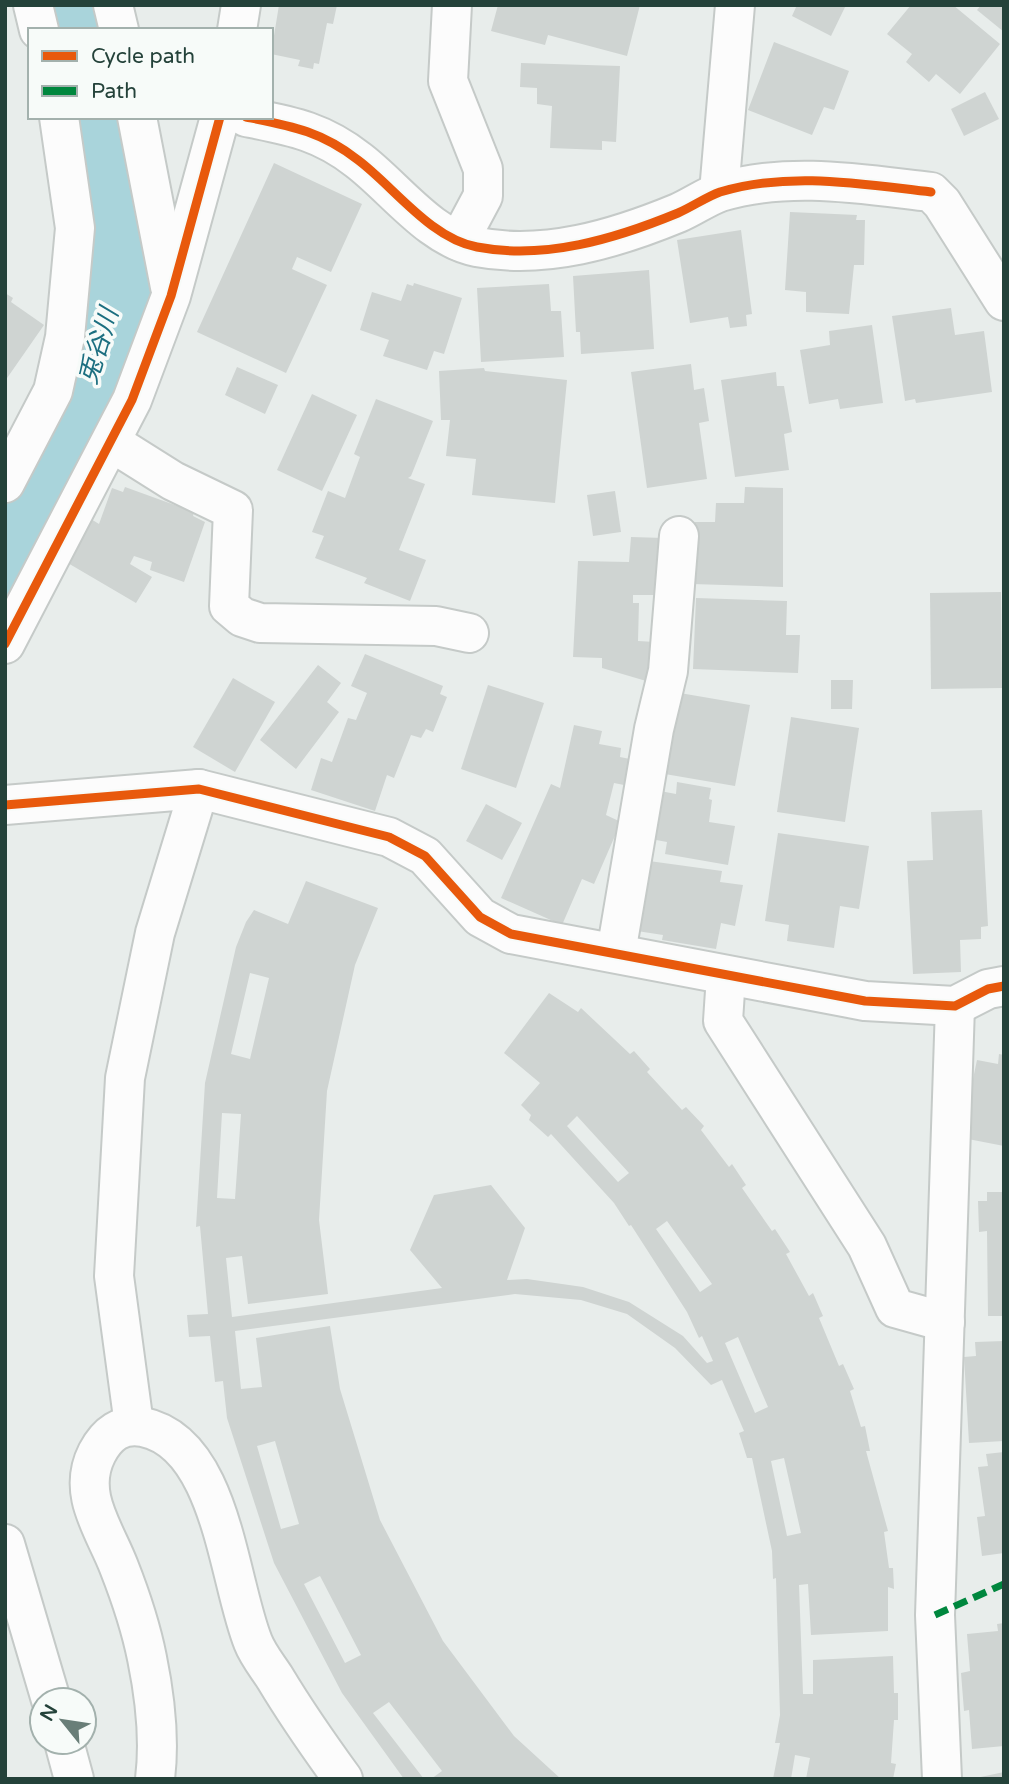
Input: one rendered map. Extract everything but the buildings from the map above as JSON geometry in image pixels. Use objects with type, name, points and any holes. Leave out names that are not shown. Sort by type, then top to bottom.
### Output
[{"type":"street","points":[[33,5],[39,28]]},
{"type":"street","points":[[113,5],[119,28]]},
{"type":"street","points":[[237,28],[241,5]]},
{"type":"street","points":[[452,5],[447,81],[483,169],[482,196],[459,241]]},
{"type":"street","points":[[719,192],[735,5]]},
{"type":"street","points":[[5,483],[53,391],[65,337],[75,228],[59,119]]},
{"type":"street","points":[[137,119],[171,296]]},
{"type":"street","points":[[5,644],[132,400],[171,296],[219,119]]},
{"type":"street","points":[[257,119],[306,128],[356,158],[436,228],[476,247],[536,251],[581,246],[678,213],[719,192],[761,184],[812,179],[931,192],[942,202],[1004,301]]},
{"type":"street","points":[[111,442],[173,481],[233,510],[229,606],[242,617],[260,623],[436,626],[469,633]]},
{"type":"street","points":[[616,953],[654,729],[668,671],[679,536]]},
{"type":"street","points":[[134,1425],[114,1276],[125,1079],[155,933],[199,789]]},
{"type":"street","points":[[5,805],[199,789],[389,837],[425,856],[480,917],[511,934],[865,1001],[955,1006],[988,989],[1004,986]]},
{"type":"street","points":[[726,976],[723,1021],[867,1246],[895,1308],[945,1322]]},
{"type":"street","points":[[942,1779],[935,1615],[955,1006]]},
{"type":"street","points":[[155,1779],[159,1749],[146,1657],[119,1567],[94,1514],[89,1483],[95,1457],[105,1438],[121,1427],[134,1425],[160,1430],[178,1444],[201,1474],[253,1643],[304,1726],[343,1779]]},
{"type":"street","points":[[5,1545],[47,1686]]},
{"type":"street","points":[[68,1756],[74,1779]]},
{"type":"waterway","name":"兎谷川","points":[[82,5],[88,28]]},
{"type":"waterway","name":"兎谷川","points":[[5,558],[74,425],[114,290],[115,168],[106,119]]},
{"type":"marked path","points":[[935,1615],[1004,1584]]},
{"type":"cycle path","points":[[5,644],[132,400],[171,296],[219,119]]},
{"type":"cycle path","points":[[255,119],[291,127],[331,142],[372,171],[428,223],[460,242],[503,250],[554,249],[605,239],[678,213],[720,192],[773,182],[826,181],[931,192]]},
{"type":"cycle path","points":[[5,805],[199,789],[389,837],[425,856],[480,917],[511,934],[865,1001],[955,1006],[988,989],[1004,986]]}]
